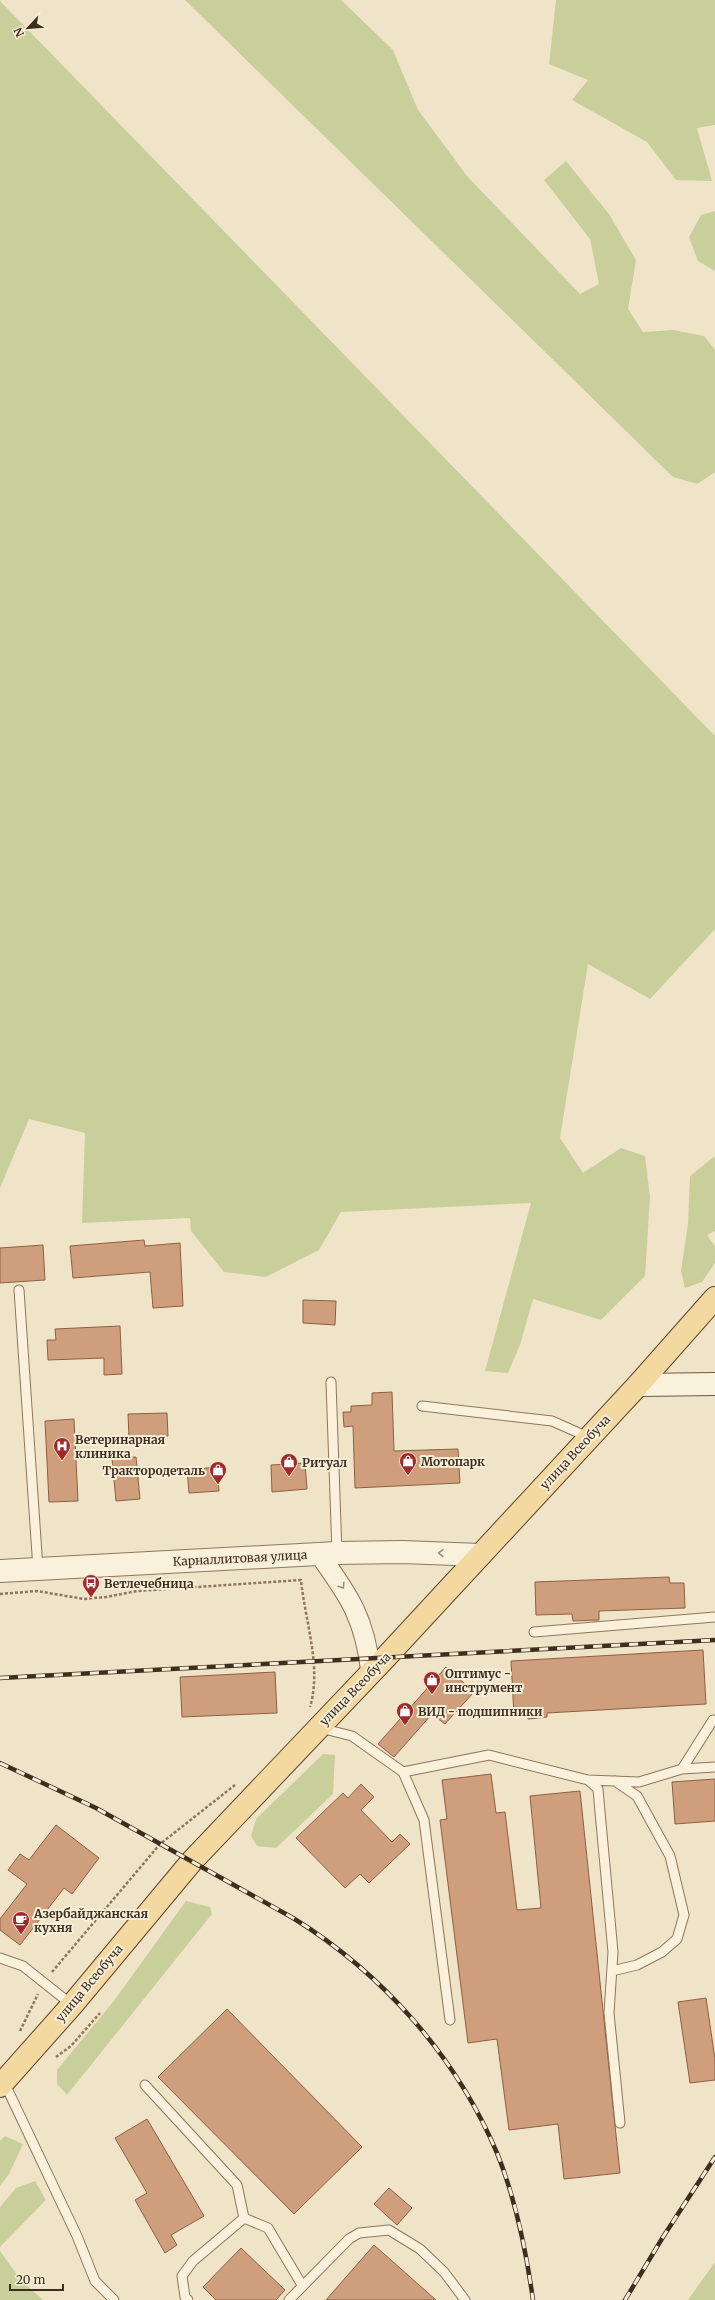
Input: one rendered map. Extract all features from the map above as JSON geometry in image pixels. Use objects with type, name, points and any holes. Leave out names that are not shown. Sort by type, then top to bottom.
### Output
[{"type":"main road","name":"улица Всеобуча","points":[[2,2084],[72,2005],[314,1718],[371,1673],[588,1437],[638,1385],[715,1298]]},
{"type":"street","points":[[638,1385],[715,1384]]},
{"type":"street","name":"Карналлитовая улица","points":[[0,1571],[328,1554],[403,1552],[480,1555]]},
{"type":"street","points":[[328,1554],[355,1606],[368,1646],[371,1673]]},
{"type":"lane","points":[[19,1290],[38,1569]]},
{"type":"lane","points":[[328,1554],[331,1382]]},
{"type":"lane","points":[[422,1406],[552,1422],[588,1437]]},
{"type":"lane","points":[[534,1632],[715,1617]]},
{"type":"lane","points":[[314,1718],[352,1736],[403,1772],[424,1820],[450,2020]]},
{"type":"lane","points":[[682,1769],[713,1720]]},
{"type":"lane","points":[[403,1772],[489,1755],[588,1780],[639,1782],[682,1769],[715,1767]]},
{"type":"lane","points":[[588,1780],[598,1789],[613,1952],[609,2013],[620,2123]]},
{"type":"lane","points":[[612,1971],[637,1965],[662,1952],[677,1939],[684,1915],[670,1856],[637,1796],[615,1781]]},
{"type":"lane","points":[[0,1958],[23,1966],[72,2005]]},
{"type":"lane","points":[[2,2084],[77,2236],[95,2281],[114,2300]]},
{"type":"lane","points":[[145,2085],[237,2185],[244,2218]]},
{"type":"lane","points":[[244,2218],[268,2228],[302,2285]]},
{"type":"lane","points":[[188,2300],[182,2276],[192,2260],[244,2218]]},
{"type":"lane","points":[[289,2300],[302,2285],[349,2239],[359,2233],[389,2230],[420,2249],[444,2272],[465,2300]]},
{"type":"path","points":[[0,1594],[37,1591],[84,1599],[106,1597],[137,1591],[301,1580],[313,1661],[314,1718]]},
{"type":"path","points":[[23,2028],[43,1982],[160,1844],[241,1781]]},
{"type":"path","points":[[56,2057],[71,2046],[100,2014]]},
{"type":"green space","points":[[185,0],[341,0],[393,50],[418,110],[467,176],[580,294],[599,284],[590,239],[544,180],[566,161],[609,214],[636,260],[628,309],[643,332],[673,330],[704,336],[715,350],[715,472],[697,484],[673,477]]},
{"type":"green space","points":[[556,0],[715,0],[715,125],[697,128],[712,181],[676,180],[647,142],[572,100],[588,80],[549,64]]},
{"type":"green space","points":[[0,1],[715,736],[715,929],[650,999],[588,964],[560,1138],[583,1173],[621,1148],[645,1156],[650,1197],[645,1276],[601,1320],[533,1299],[520,1345],[508,1373],[485,1371],[531,1203],[341,1212],[319,1250],[266,1277],[224,1272],[191,1231],[190,1218],[82,1223],[85,1133],[29,1119],[0,1188]]},
{"type":"green space","points":[[715,211],[715,271],[698,261],[689,237],[701,215]]},
{"type":"green space","points":[[715,1156],[715,1231],[707,1235],[715,1246],[715,1263],[702,1282],[685,1288],[681,1271],[688,1224],[690,1176]]},
{"type":"green space","points":[[323,1754],[335,1755],[333,1794],[276,1848],[257,1846],[251,1836],[256,1819]]},
{"type":"green space","points":[[186,1901],[210,1907],[212,1914],[67,2095],[57,2084],[57,2070],[113,2002]]},
{"type":"green space","points":[[5,2136],[23,2144],[9,2174],[0,2186],[0,2141]]},
{"type":"green space","points":[[35,2181],[46,2200],[0,2247],[0,2207],[16,2188]]},
{"type":"green space","points":[[0,2251],[20,2279],[43,2300],[0,2300]]},
{"type":"green space","points":[[715,2262],[715,2300],[688,2300]]},
{"type":"building","points":[[144,1240],[145,1246],[180,1243],[183,1306],[153,1308],[150,1272],[73,1278],[70,1246]]},
{"type":"building","points":[[43,1245],[45,1280],[0,1283],[0,1248]]},
{"type":"building","points":[[303,1300],[336,1301],[335,1325],[303,1323]]},
{"type":"building","points":[[120,1326],[122,1374],[104,1375],[104,1358],[48,1360],[47,1340],[56,1340],[55,1329]]},
{"type":"building","points":[[392,1392],[394,1451],[458,1449],[460,1483],[355,1488],[353,1426],[344,1427],[343,1412],[351,1412],[351,1406],[372,1405],[372,1393]]},
{"type":"building","points":[[167,1413],[168,1436],[129,1438],[128,1414]]},
{"type":"building","name":"Ветеринарная клиника","points":[[74,1419],[78,1501],[49,1502],[45,1421]]},
{"type":"building","points":[[136,1457],[140,1499],[116,1501],[112,1459]]},
{"type":"building","name":"Ритуал","points":[[305,1463],[307,1489],[272,1492],[271,1465]]},
{"type":"building","points":[[217,1467],[219,1491],[189,1493],[187,1470]]},
{"type":"building","points":[[669,1577],[670,1583],[684,1583],[685,1608],[599,1611],[599,1620],[573,1621],[572,1614],[536,1615],[535,1582]]},
{"type":"building","points":[[703,1650],[706,1704],[547,1713],[547,1717],[528,1719],[528,1714],[514,1715],[511,1661]]},
{"type":"building","points":[[446,1667],[474,1692],[445,1724],[432,1714],[394,1757],[378,1744]]},
{"type":"building","points":[[275,1672],[277,1713],[182,1717],[180,1677]]},
{"type":"building","points":[[491,1774],[496,1813],[505,1812],[517,1910],[541,1908],[530,1796],[580,1791],[620,2173],[564,2179],[558,2124],[509,2130],[497,2039],[468,2043],[440,1820],[447,1819],[442,1780]]},
{"type":"building","points":[[715,1779],[715,1821],[675,1824],[672,1782]]},
{"type":"building","points":[[361,1784],[374,1797],[361,1810],[392,1842],[400,1834],[410,1844],[369,1883],[360,1874],[345,1888],[296,1838],[343,1793],[348,1798]]},
{"type":"building","points":[[56,1825],[99,1858],[72,1894],[64,1888],[20,1945],[0,1930],[0,1919],[27,1884],[8,1870],[20,1854],[29,1860]]},
{"type":"building","points":[[706,1998],[715,2059],[715,2080],[690,2083],[678,2002]]},
{"type":"building","points":[[227,2009],[362,2147],[294,2214],[158,2077]]},
{"type":"building","points":[[147,2119],[204,2216],[171,2235],[177,2245],[165,2253],[135,2200],[147,2193],[115,2138]]},
{"type":"building","points":[[389,2188],[412,2208],[397,2225],[374,2204]]},
{"type":"building","points":[[374,2245],[436,2300],[326,2300]]},
{"type":"building","points":[[241,2248],[285,2290],[276,2300],[216,2300],[203,2287]]},
{"type":"railway","points":[[0,1678],[715,1640]]},
{"type":"railway","points":[[0,1763],[96,1808],[293,1918],[326,1940],[357,1964],[386,1991],[413,2020],[438,2051],[460,2083],[480,2117],[497,2153],[510,2189],[524,2244],[533,2300]]},
{"type":"railway","points":[[625,2300],[663,2237],[715,2157]]},
{"type":"place","name":"Ветеринарная клиника","points":[[62,1461]]},
{"type":"place","name":"Мотопарк","points":[[408,1476]]},
{"type":"place","name":"Ритуал","points":[[289,1477]]},
{"type":"place","name":"Трактородеталь","points":[[218,1485]]},
{"type":"place","name":"Ветлечебница","points":[[91,1598]]},
{"type":"place","name":"Оптимус - инструмент","points":[[432,1695]]},
{"type":"place","name":"ВИД - подшипники","points":[[405,1726]]},
{"type":"place","name":"Азербайджанская кухня","points":[[21,1935]]}]
